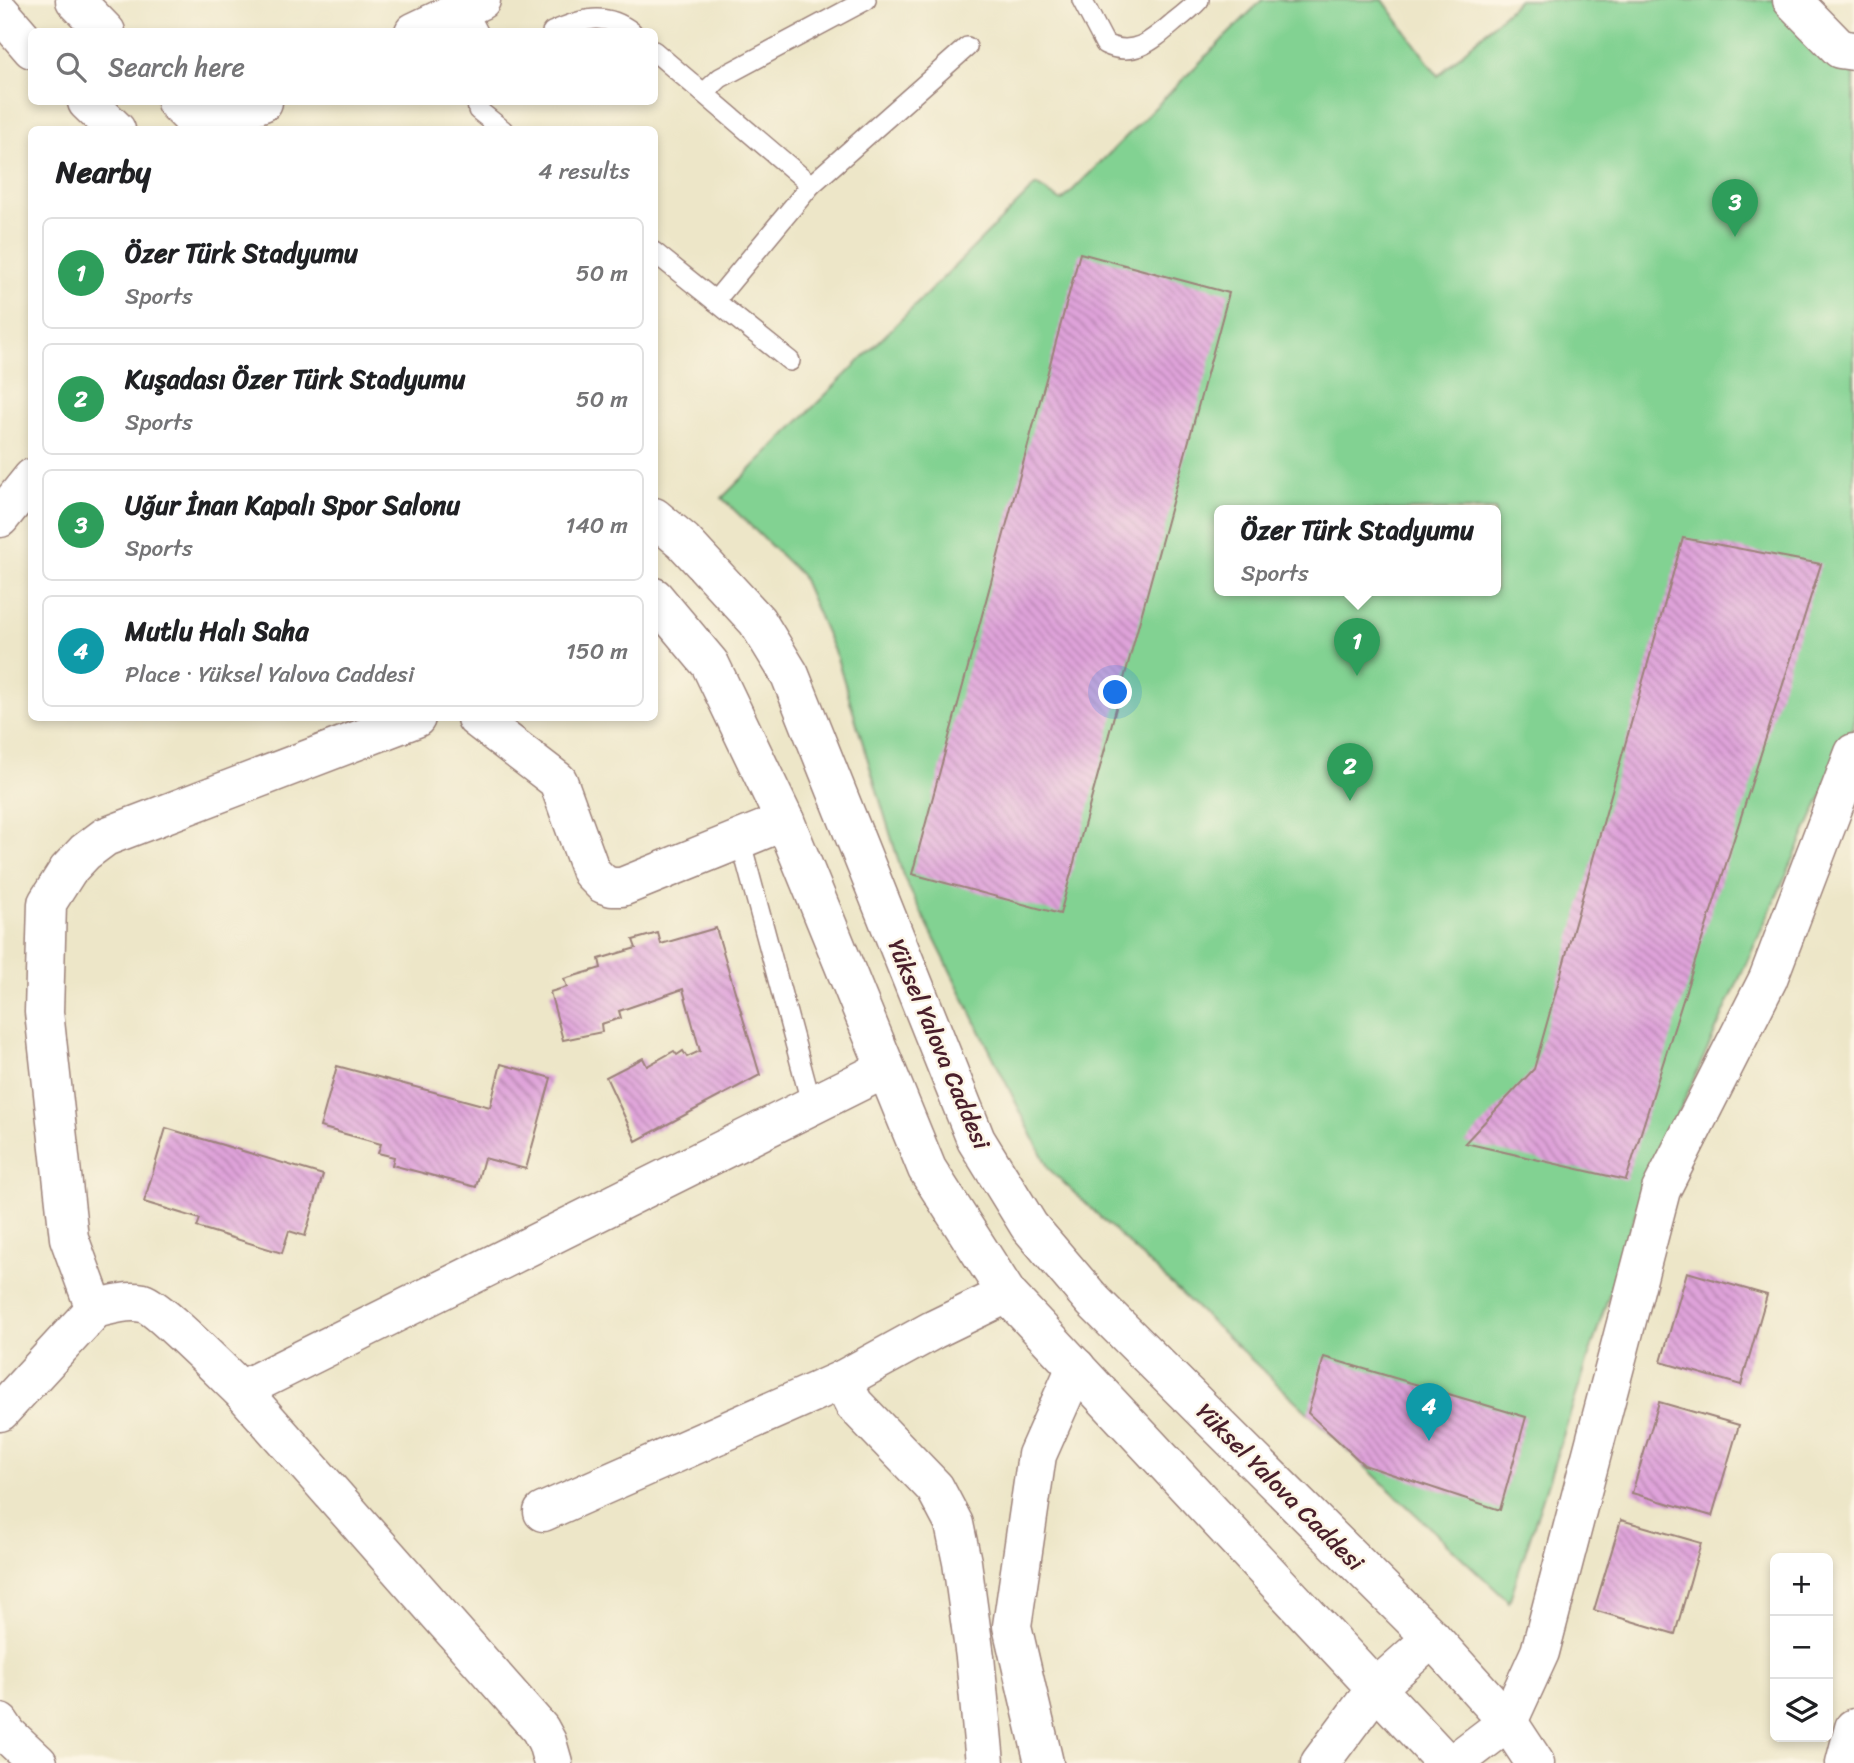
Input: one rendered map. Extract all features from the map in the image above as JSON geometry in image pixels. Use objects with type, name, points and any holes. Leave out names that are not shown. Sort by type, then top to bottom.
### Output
[{"type":"street","points":[[75,0],[102,28]]},
{"type":"street","points":[[1792,0],[1840,49],[1854,51]]},
{"type":"street","points":[[0,12],[28,44]]},
{"type":"street","points":[[427,28],[474,13]]},
{"type":"street","points":[[89,105],[112,126]]},
{"type":"street","points":[[193,121],[252,105]]},
{"type":"street","points":[[274,126],[278,105]]},
{"type":"street","points":[[0,518],[28,483]]},
{"type":"street","name":"Yüksel Yalova Caddesi","points":[[658,520],[682,541],[757,621],[790,675],[976,1140],[1029,1226],[1093,1301],[1432,1638],[1508,1722],[1535,1763]]},
{"type":"street","points":[[658,602],[710,664],[785,821],[927,1170],[1007,1294],[1446,1763]]},
{"type":"street","points":[[95,1309],[69,1238],[44,1013],[47,903],[56,886],[85,852],[105,837],[408,721]]},
{"type":"street","points":[[480,721],[558,781],[591,872],[603,884],[612,887],[622,887],[785,821]]},
{"type":"street","points":[[1454,1763],[1508,1722],[1540,1652],[1661,1190],[1768,979],[1854,753]]},
{"type":"street","points":[[241,1390],[885,1069]]},
{"type":"street","points":[[543,1512],[842,1380],[933,1330],[1007,1294]]},
{"type":"street","points":[[0,1412],[95,1309],[117,1303],[145,1303],[241,1390],[540,1729],[553,1763]]},
{"type":"street","points":[[1044,1763],[1012,1626],[1037,1455],[1076,1367]]},
{"type":"street","points":[[842,1380],[854,1405],[935,1488],[954,1524],[975,1657],[985,1763]]},
{"type":"street","points":[[1320,1763],[1376,1688],[1432,1638]]},
{"type":"street","points":[[0,1723],[8,1735],[38,1763]]},
{"type":"street","points":[[1845,1763],[1854,1728]]},
{"type":"lane","points":[[704,93],[719,78],[866,0]]},
{"type":"lane","points":[[1082,0],[1105,44],[1121,49],[1134,49],[1147,44],[1199,0]]},
{"type":"lane","points":[[561,28],[576,21],[596,18],[613,21],[625,28]]},
{"type":"lane","points":[[715,301],[811,185],[967,47]]},
{"type":"lane","points":[[658,54],[811,185]]},
{"type":"lane","points":[[477,105],[478,110],[498,126]]},
{"type":"lane","points":[[658,255],[790,361]]},
{"type":"lane","points":[[740,839],[812,1106]]},
{"type":"green space","points":[[1262,0],[1383,0],[1438,76],[1519,0],[1784,0],[1854,73],[1854,725],[1641,1196],[1509,1602],[1049,1169],[903,876],[837,658],[801,575],[722,498],[1036,185],[1062,201]]},
{"type":"building","points":[[1080,253],[1229,293],[1060,914],[912,874]]},
{"type":"building","points":[[1683,538],[1821,564],[1626,1180],[1465,1143],[1534,1069]]},
{"type":"building","points":[[716,928],[760,1075],[636,1141],[606,1077],[643,1058],[647,1066],[674,1051],[677,1055],[683,1051],[687,1057],[700,1051],[683,989],[619,1011],[621,1018],[601,1024],[602,1032],[563,1040],[550,992],[567,987],[564,979],[601,968],[599,959],[636,948],[633,940],[658,933],[661,944]]},
{"type":"building","points":[[501,1064],[551,1078],[526,1169],[484,1158],[476,1187],[392,1165],[394,1157],[378,1153],[381,1144],[320,1127],[337,1066],[490,1107]]},
{"type":"building","points":[[166,1128],[323,1175],[305,1236],[289,1231],[282,1253],[197,1227],[200,1219],[144,1202]]},
{"type":"building","points":[[1687,1272],[1767,1295],[1741,1385],[1661,1362]]},
{"type":"building","points":[[1324,1357],[1526,1417],[1500,1510],[1364,1465],[1308,1413]]},
{"type":"building","points":[[1659,1402],[1739,1425],[1712,1516],[1632,1493]]},
{"type":"building","points":[[1621,1520],[1701,1543],[1675,1634],[1594,1610]]},
{"type":"place","name":"Uğur İnan Kapalı Spor Salonu","points":[[1735,237]]},
{"type":"place","name":"Özer Türk Stadyumu","points":[[1357,676]]},
{"type":"place","name":"Kuşadası Özer Türk Stadyumu","points":[[1350,801]]},
{"type":"place","name":"Mutlu Halı Saha","points":[[1429,1441]]}]
